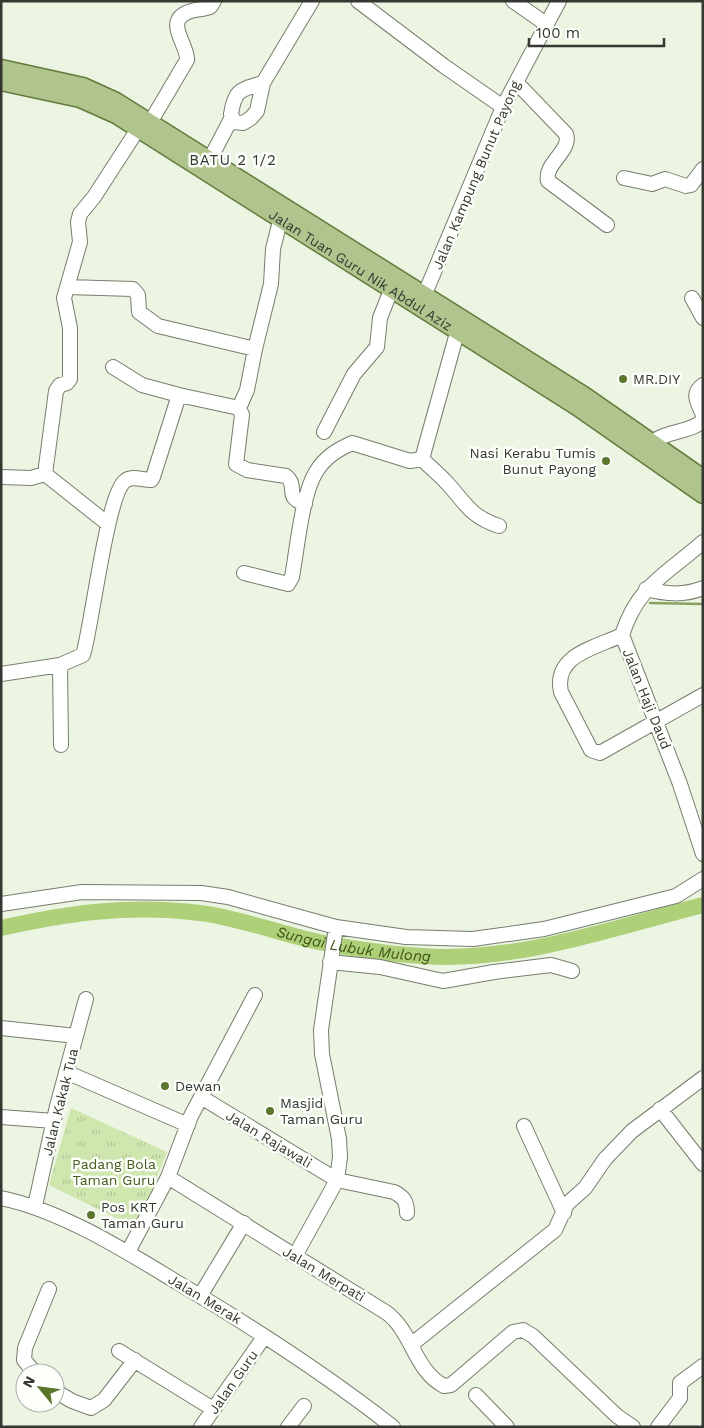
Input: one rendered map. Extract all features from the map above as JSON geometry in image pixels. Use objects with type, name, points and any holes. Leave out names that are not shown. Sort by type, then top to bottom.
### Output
[{"type":"main road","name":"Jalan Tuan Guru Nik Abdul Aziz","points":[[1,68],[83,86],[116,101],[144,125],[280,221],[570,403],[703,495]]},
{"type":"main road","name":"Jalan Tuan Guru Nik Abdul Aziz","points":[[1,82],[80,99],[144,125],[210,159],[565,384],[653,442],[703,478]]},
{"type":"main road","points":[[565,384],[572,393],[570,403]]},
{"type":"street","points":[[44,474],[56,391],[60,385],[70,379],[70,328],[64,298],[80,242],[78,222],[80,214],[94,197],[187,60],[186,50],[177,31],[176,25],[179,19],[189,12],[210,7],[214,1]]},
{"type":"street","points":[[232,119],[239,124],[251,118],[259,104],[262,83],[312,1]]},
{"type":"street","points":[[358,1],[444,66],[503,107]]},
{"type":"street","points":[[513,1],[546,24]]},
{"type":"street","name":"Jalan Kampung Bunut Payong","points":[[424,296],[503,107],[559,1]]},
{"type":"street","points":[[516,82],[566,134],[566,142],[547,172],[550,184],[607,226]]},
{"type":"street","points":[[210,159],[232,119],[232,103],[237,92],[262,83]]},
{"type":"street","points":[[624,178],[652,184],[665,180],[686,186],[691,185],[703,169]]},
{"type":"street","points":[[238,408],[247,390],[271,284],[273,249],[280,221]]},
{"type":"street","points":[[67,287],[133,289],[138,295],[136,307],[139,312],[156,326],[255,349]]},
{"type":"street","points":[[324,432],[354,374],[377,347],[380,318],[391,290]]},
{"type":"street","points":[[692,298],[703,318]]},
{"type":"street","points":[[422,459],[457,333]]},
{"type":"street","points":[[113,367],[142,385],[238,408],[242,415],[236,464],[247,470],[286,476],[291,482],[292,497],[295,501],[305,504]]},
{"type":"street","points":[[703,386],[697,391],[695,398],[703,415]]},
{"type":"street","points":[[1,674],[60,665],[83,655],[108,524],[122,484],[130,479],[151,480],[153,477],[179,395]]},
{"type":"street","points":[[653,442],[662,435],[697,426],[703,419]]},
{"type":"street","points":[[244,573],[288,584],[292,577],[305,504],[315,473],[325,460],[338,450],[352,443],[410,461],[422,459]]},
{"type":"street","points":[[422,459],[472,513],[480,519],[499,526]]},
{"type":"street","points":[[1,477],[31,478],[44,474]]},
{"type":"street","points":[[44,474],[108,524]]},
{"type":"street","name":"Jalan Haji Daud","points":[[703,542],[646,589],[636,604],[622,635],[656,721],[703,854]]},
{"type":"street","points":[[646,589],[668,594],[690,593],[703,588]]},
{"type":"street","points":[[622,635],[567,661],[560,672],[560,692],[591,750],[600,752],[703,695]]},
{"type":"street","points":[[60,665],[62,745]]},
{"type":"street","points":[[1,904],[82,892],[201,893],[228,897],[336,928],[406,938],[473,939],[544,929],[676,896],[702,878]]},
{"type":"street","points":[[295,1256],[337,1180],[340,1139],[322,1054],[321,1030],[336,928]]},
{"type":"street","points":[[330,959],[443,981],[494,972],[551,966],[572,970]]},
{"type":"street","points":[[128,1252],[168,1177],[201,1097],[255,995]]},
{"type":"street","name":"Jalan Kakak Tua","points":[[35,1206],[66,1072],[86,998]]},
{"type":"street","points":[[1,1028],[76,1036]]},
{"type":"street","points":[[66,1072],[188,1125]]},
{"type":"street","points":[[412,1344],[555,1230],[567,1204],[585,1188],[605,1159],[632,1131],[660,1108],[703,1078]]},
{"type":"street","name":"Jalan Rajawali","points":[[201,1097],[337,1180],[394,1192],[406,1200],[407,1213]]},
{"type":"street","points":[[660,1108],[703,1164]]},
{"type":"street","points":[[1,1117],[54,1121]]},
{"type":"street","points":[[524,1126],[564,1213]]},
{"type":"street","name":"Jalan Merpati","points":[[168,1177],[387,1313],[405,1331],[427,1375],[436,1382],[444,1386],[456,1380],[513,1332],[523,1330],[533,1336],[617,1416],[633,1427]]},
{"type":"street","name":"Jalan Merak","points":[[1,1198],[35,1206],[128,1252],[307,1363],[393,1427]]},
{"type":"street","points":[[200,1296],[244,1223]]},
{"type":"street","points":[[27,1363],[24,1360],[25,1348],[49,1289]]},
{"type":"street","name":"Jalan Guru","points":[[201,1427],[264,1336]]},
{"type":"street","points":[[119,1351],[213,1409]]},
{"type":"street","points":[[65,1396],[91,1408],[104,1400],[135,1360]]},
{"type":"street","points":[[658,1427],[680,1398],[680,1383],[703,1366]]},
{"type":"street","points":[[476,1395],[506,1427]]},
{"type":"street","points":[[288,1427],[304,1406]]},
{"type":"green space","name":"Padang Bola Taman Guru","points":[[71,1108],[167,1152],[136,1228],[49,1185]]},
{"type":"waterway","points":[[650,603],[703,604]]},
{"type":"waterway","name":"Sungai Lubuk Mulong","points":[[1,928],[75,914],[124,910],[174,910],[227,918],[306,939],[348,947],[409,955],[457,957],[493,954],[564,942],[703,905]]},
{"type":"place","name":"MR.DIY","points":[[623,379]]},
{"type":"place","name":"Nasi Kerabu Tumis Bunut Payong","points":[[606,461]]},
{"type":"place","name":"Dewan","points":[[165,1086]]},
{"type":"place","name":"Masjid Taman Guru","points":[[270,1111]]},
{"type":"place","name":"Pos KRT Taman Guru","points":[[91,1215]]},
{"type":"district","name":"BATU 2 1/2","points":[[233,160]]}]
